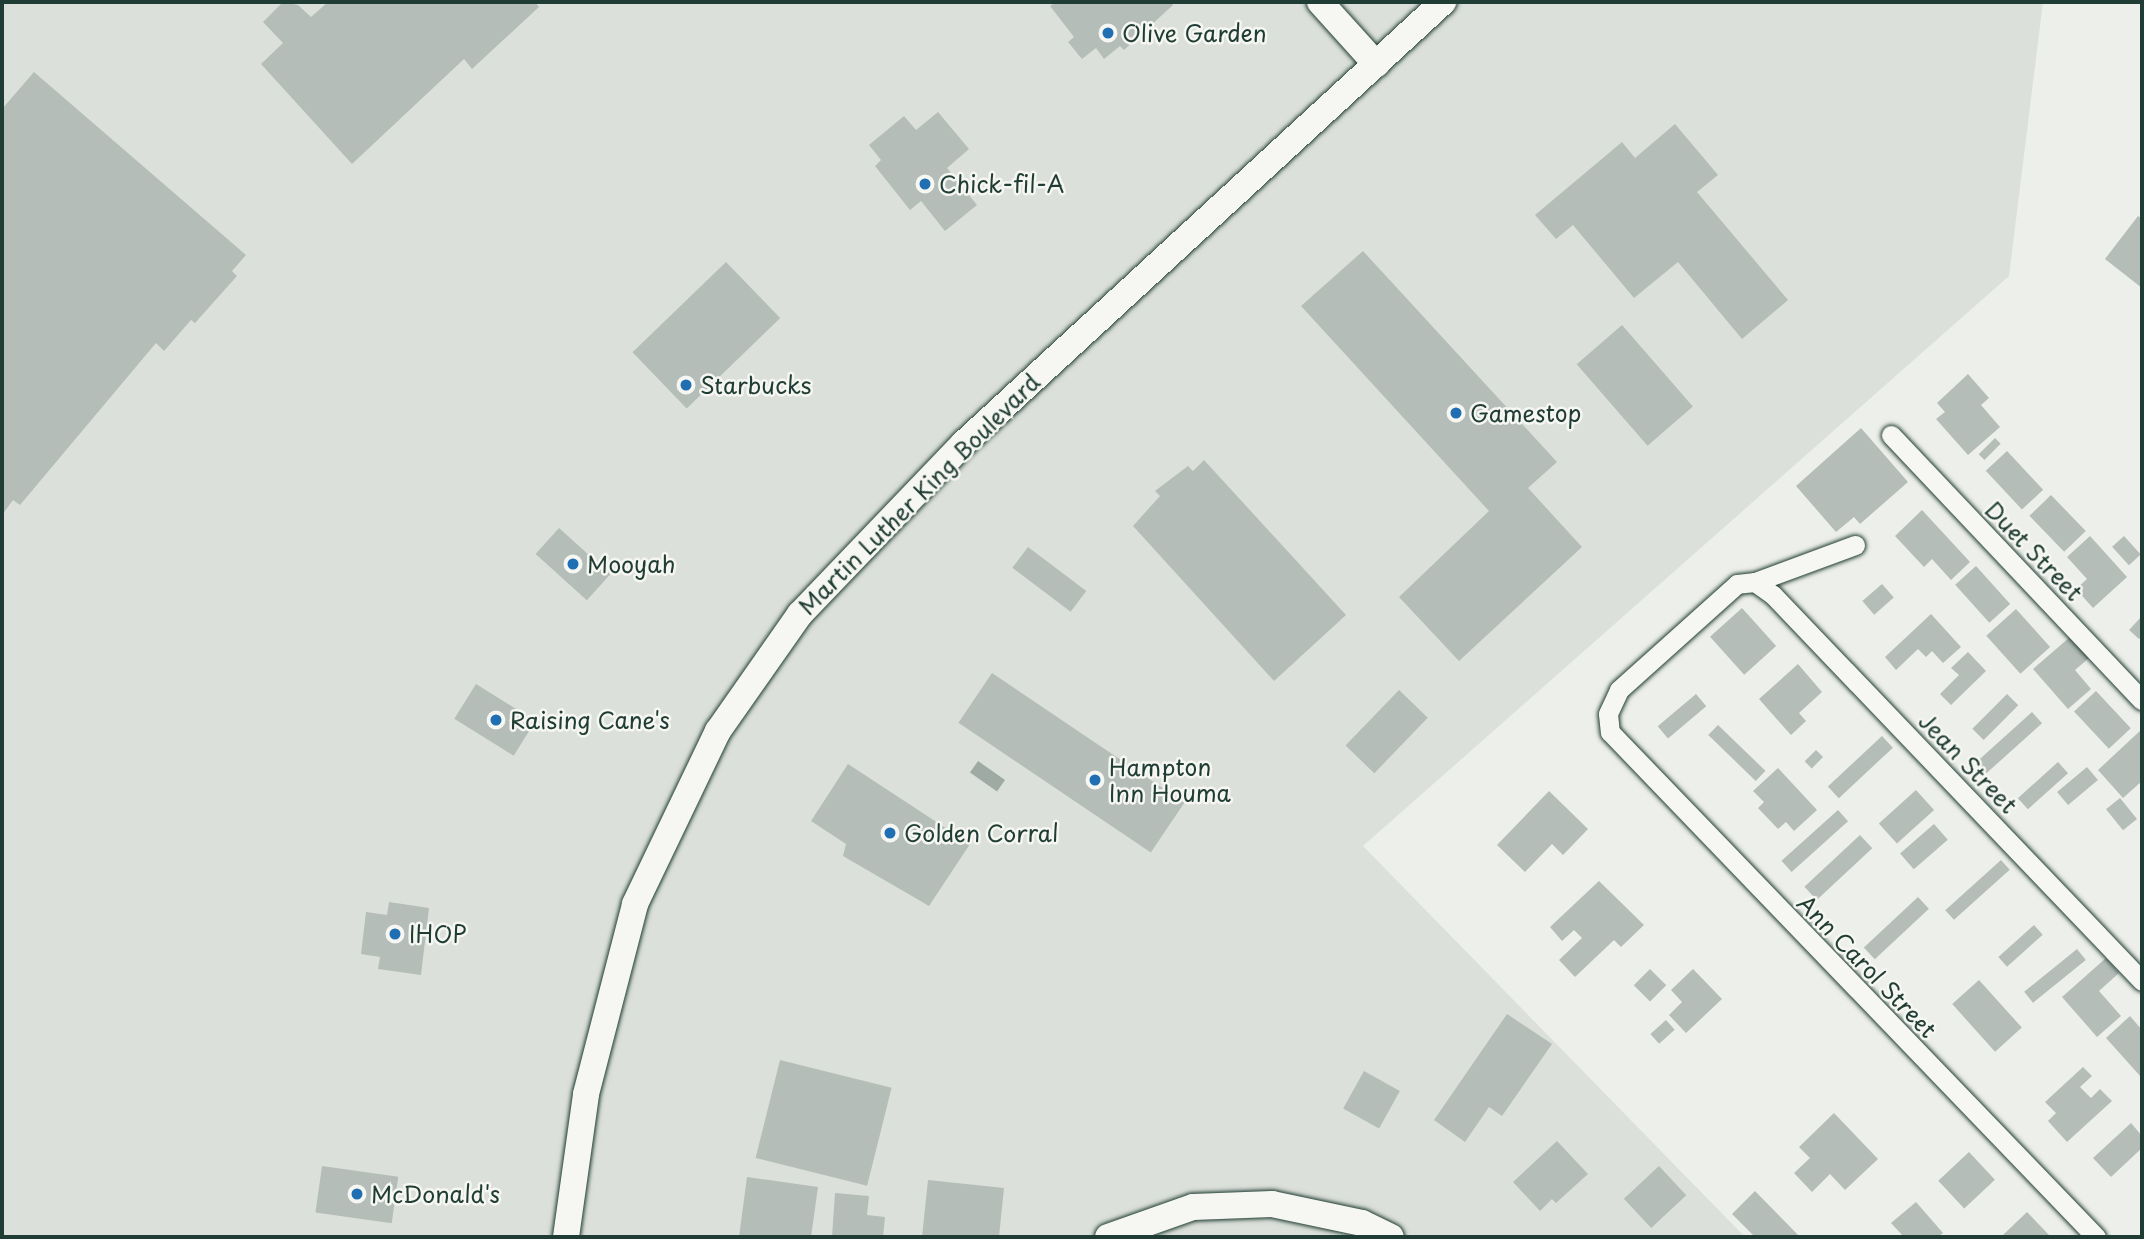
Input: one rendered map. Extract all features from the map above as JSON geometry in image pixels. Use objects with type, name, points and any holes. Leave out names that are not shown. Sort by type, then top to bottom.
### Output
[{"type":"main road","points":[[1320,2],[1377,64]]},
{"type":"main road","name":"Martin Luther King Boulevard","points":[[566,1237],[586,1094],[635,904],[725,720],[800,614],[930,477],[1443,2]]},
{"type":"main road","points":[[1108,1237],[1192,1207],[1272,1203],[1362,1223],[1391,1237]]},
{"type":"street","name":"Duet Street","points":[[1891,435],[2142,700]]},
{"type":"street","points":[[1755,582],[1855,545]]},
{"type":"street","name":"Ann Carol Street","points":[[1755,582],[1737,584],[1619,690],[1608,714],[1609,726],[1620,747],[2096,1237]]},
{"type":"street","name":"Jean Street","points":[[1755,582],[1773,595],[2142,981]]},
{"type":"shaded area","points":[[2,2],[2043,2],[2009,276],[1363,846],[1745,1237],[2,1237]]},
{"type":"shaded area","points":[[978,761],[1005,780],[997,791],[970,772]]},
{"type":"building","points":[[283,2],[298,5],[311,17],[328,2],[535,2],[539,7],[472,69],[464,59],[352,164],[261,64],[283,43],[263,22]]},
{"type":"building","name":"Olive Garden","points":[[1056,2],[1171,2],[1173,5],[1124,50],[1120,46],[1104,59],[1096,48],[1082,59],[1068,42],[1074,37],[1050,6]]},
{"type":"building","points":[[34,72],[246,255],[232,271],[237,276],[195,323],[191,320],[164,351],[156,343],[20,505],[13,500],[2,515],[2,109]]},
{"type":"building","name":"Chick-fil-A","points":[[938,112],[969,149],[947,168],[977,205],[945,231],[921,201],[910,210],[875,166],[881,160],[869,145],[904,116],[916,130]]},
{"type":"building","points":[[1675,124],[1718,175],[1697,192],[1788,300],[1742,339],[1678,262],[1634,298],[1573,225],[1556,239],[1535,215],[1622,142],[1635,158]]},
{"type":"building","points":[[2138,216],[2142,219],[2142,288],[2105,259]]},
{"type":"building","name":"Gamestop","points":[[1363,251],[1557,462],[1528,488],[1582,547],[1459,661],[1399,597],[1489,511],[1301,306]]},
{"type":"building","points":[[726,262],[780,318],[687,408],[632,352]]},
{"type":"building","points":[[1622,325],[1693,407],[1648,446],[1577,364]]},
{"type":"building","points":[[1968,374],[1989,398],[1981,405],[2000,427],[1968,455],[1936,419],[1945,412],[1937,403]]},
{"type":"building","points":[[1861,428],[1908,482],[1860,524],[1854,517],[1836,532],[1796,486]]},
{"type":"building","points":[[1995,438],[2001,444],[1984,460],[1979,454]]},
{"type":"building","points":[[2007,451],[2043,490],[2022,510],[1986,471]]},
{"type":"building","points":[[1204,460],[1346,615],[1274,681],[1133,526],[1160,496],[1155,491],[1188,466],[1193,471]]},
{"type":"building","points":[[2051,495],[2086,531],[2064,552],[2029,516]]},
{"type":"building","points":[[1922,510],[1970,562],[1951,580],[1932,559],[1924,567],[1895,536]]},
{"type":"building","name":"Mooyah","points":[[559,528],[610,574],[587,600],[536,554]]},
{"type":"building","points":[[2090,536],[2127,577],[2093,608],[2076,589],[2087,579],[2067,557]]},
{"type":"building","points":[[2124,536],[2141,555],[2129,565],[2112,547]]},
{"type":"building","points":[[1028,547],[1086,591],[1071,612],[1012,568]]},
{"type":"building","points":[[1976,566],[2010,604],[1989,623],[1955,585]]},
{"type":"building","points":[[1882,584],[1894,598],[1874,615],[1862,601]]},
{"type":"building","points":[[1742,608],[1776,646],[1744,675],[1710,637]]},
{"type":"building","points":[[2016,609],[2050,647],[2020,674],[1986,636]]},
{"type":"building","points":[[1931,614],[1961,647],[1943,663],[1932,651],[1926,657],[1918,649],[1896,670],[1885,657]]},
{"type":"building","points":[[2142,616],[2142,636],[2139,639],[2129,630]]},
{"type":"building","points":[[2070,637],[2089,658],[2075,670],[2091,689],[2068,709],[2033,669]]},
{"type":"building","points":[[1968,652],[1986,671],[1951,705],[1940,694],[1959,675],[1951,668]]},
{"type":"building","points":[[1798,664],[1822,692],[1799,713],[1806,721],[1791,735],[1759,699]]},
{"type":"building","name":"Hampton Inn Houma","points":[[992,673],[1184,803],[1151,852],[958,723]]},
{"type":"building","name":"Raising Cane's","points":[[476,684],[535,721],[514,756],[454,719]]},
{"type":"building","points":[[1399,690],[1428,718],[1374,773],[1346,745]]},
{"type":"building","points":[[2096,691],[2131,728],[2109,749],[2074,711]]},
{"type":"building","points":[[1696,694],[1706,706],[1668,738],[1658,726]]},
{"type":"building","points":[[2007,694],[2018,705],[1984,740],[1972,729]]},
{"type":"building","points":[[2032,712],[2042,723],[1986,773],[1976,762]]},
{"type":"building","points":[[1718,725],[1765,771],[1756,781],[1708,735]]},
{"type":"building","points":[[2142,729],[2142,781],[2123,798],[2098,770]]},
{"type":"building","points":[[1882,736],[1893,748],[1839,798],[1828,786]]},
{"type":"building","points":[[1816,750],[1823,757],[1812,768],[1805,761]]},
{"type":"building","points":[[2058,762],[2068,773],[2028,809],[2018,798]]},
{"type":"building","name":"Golden Corral","points":[[848,764],[970,844],[929,906],[843,856],[846,844],[811,821]]},
{"type":"building","points":[[2087,767],[2098,780],[2068,805],[2057,792]]},
{"type":"building","points":[[1778,768],[1817,810],[1794,831],[1786,822],[1778,829],[1758,808],[1764,802],[1753,791]]},
{"type":"building","points":[[1916,790],[1934,810],[1897,844],[1879,823]]},
{"type":"building","points":[[1549,791],[1588,829],[1563,855],[1552,844],[1525,872],[1497,845]]},
{"type":"building","points":[[2120,798],[2137,819],[2123,830],[2106,809]]},
{"type":"building","points":[[1838,810],[1848,821],[1792,872],[1782,861]]},
{"type":"building","points":[[1934,824],[1948,840],[1914,869],[1900,854]]},
{"type":"building","points":[[1860,835],[1872,848],[1817,900],[1804,887]]},
{"type":"building","points":[[2001,860],[2010,870],[1954,920],[1945,910]]},
{"type":"building","points":[[1599,881],[1644,925],[1621,947],[1614,940],[1575,977],[1559,960],[1582,938],[1574,930],[1562,941],[1550,927]]},
{"type":"building","points":[[1918,897],[1929,909],[1875,959],[1864,947]]},
{"type":"building","name":"IHOP","points":[[389,902],[429,908],[421,975],[378,969],[380,957],[361,954],[366,912],[387,915]]},
{"type":"building","points":[[2034,925],[2043,935],[2007,967],[1998,957]]},
{"type":"building","points":[[2077,949],[2086,960],[2033,1003],[2024,992]]},
{"type":"building","points":[[2106,958],[2119,973],[2099,991],[2121,1016],[2097,1037],[2062,997]]},
{"type":"building","points":[[1650,969],[1666,985],[1650,1002],[1634,985]]},
{"type":"building","points":[[1693,969],[1722,999],[1686,1033],[1669,1015],[1682,1002],[1671,990]]},
{"type":"building","points":[[1979,980],[2022,1028],[1995,1052],[1952,1004]]},
{"type":"building","points":[[1507,1014],[1552,1044],[1502,1116],[1489,1107],[1465,1142],[1434,1120]]},
{"type":"building","points":[[2130,1016],[2142,1030],[2141,1077],[2106,1038]]},
{"type":"building","points":[[1666,1020],[1675,1030],[1659,1044],[1650,1034]]},
{"type":"building","points":[[780,1060],[892,1088],[867,1186],[756,1158]]},
{"type":"building","points":[[2083,1067],[2092,1076],[2080,1087],[2091,1098],[2100,1089],[2112,1101],[2067,1142],[2048,1121],[2056,1113],[2045,1102]]},
{"type":"building","points":[[1364,1071],[1400,1091],[1379,1128],[1343,1109]]},
{"type":"building","points":[[1834,1113],[1878,1159],[1845,1190],[1830,1174],[1812,1192],[1794,1173],[1810,1158],[1799,1147]]},
{"type":"building","points":[[2131,1123],[2142,1136],[2142,1148],[2111,1177],[2093,1158]]},
{"type":"building","points":[[1557,1141],[1588,1174],[1556,1203],[1552,1199],[1540,1211],[1513,1182]]},
{"type":"building","points":[[1969,1152],[1995,1180],[1964,1208],[1938,1181]]},
{"type":"building","name":"McDonald's","points":[[322,1166],[398,1177],[392,1223],[315,1213]]},
{"type":"building","points":[[1659,1166],[1686,1195],[1651,1228],[1624,1199]]},
{"type":"building","points":[[747,1177],[818,1187],[811,1237],[739,1237]]},
{"type":"building","points":[[928,1180],[1004,1188],[999,1237],[922,1237]]},
{"type":"building","points":[[1755,1191],[1800,1237],[1755,1237],[1732,1214]]},
{"type":"building","points":[[835,1193],[869,1196],[867,1215],[885,1217],[883,1237],[832,1237]]},
{"type":"building","points":[[1916,1202],[1943,1233],[1938,1237],[1904,1237],[1891,1223]]},
{"type":"building","points":[[2027,1212],[2049,1235],[2005,1237],[2003,1235]]},
{"type":"place","name":"Olive Garden","points":[[1108,33]]},
{"type":"place","name":"Chick-fil-A","points":[[925,184]]},
{"type":"place","name":"Starbucks","points":[[686,385]]},
{"type":"place","name":"Gamestop","points":[[1456,413]]},
{"type":"place","name":"Mooyah","points":[[573,564]]},
{"type":"place","name":"Raising Cane's","points":[[496,720]]},
{"type":"place","name":"Hampton Inn Houma","points":[[1095,780]]},
{"type":"place","name":"Golden Corral","points":[[890,833]]},
{"type":"place","name":"IHOP","points":[[395,934]]},
{"type":"place","name":"McDonald's","points":[[357,1194]]}]
